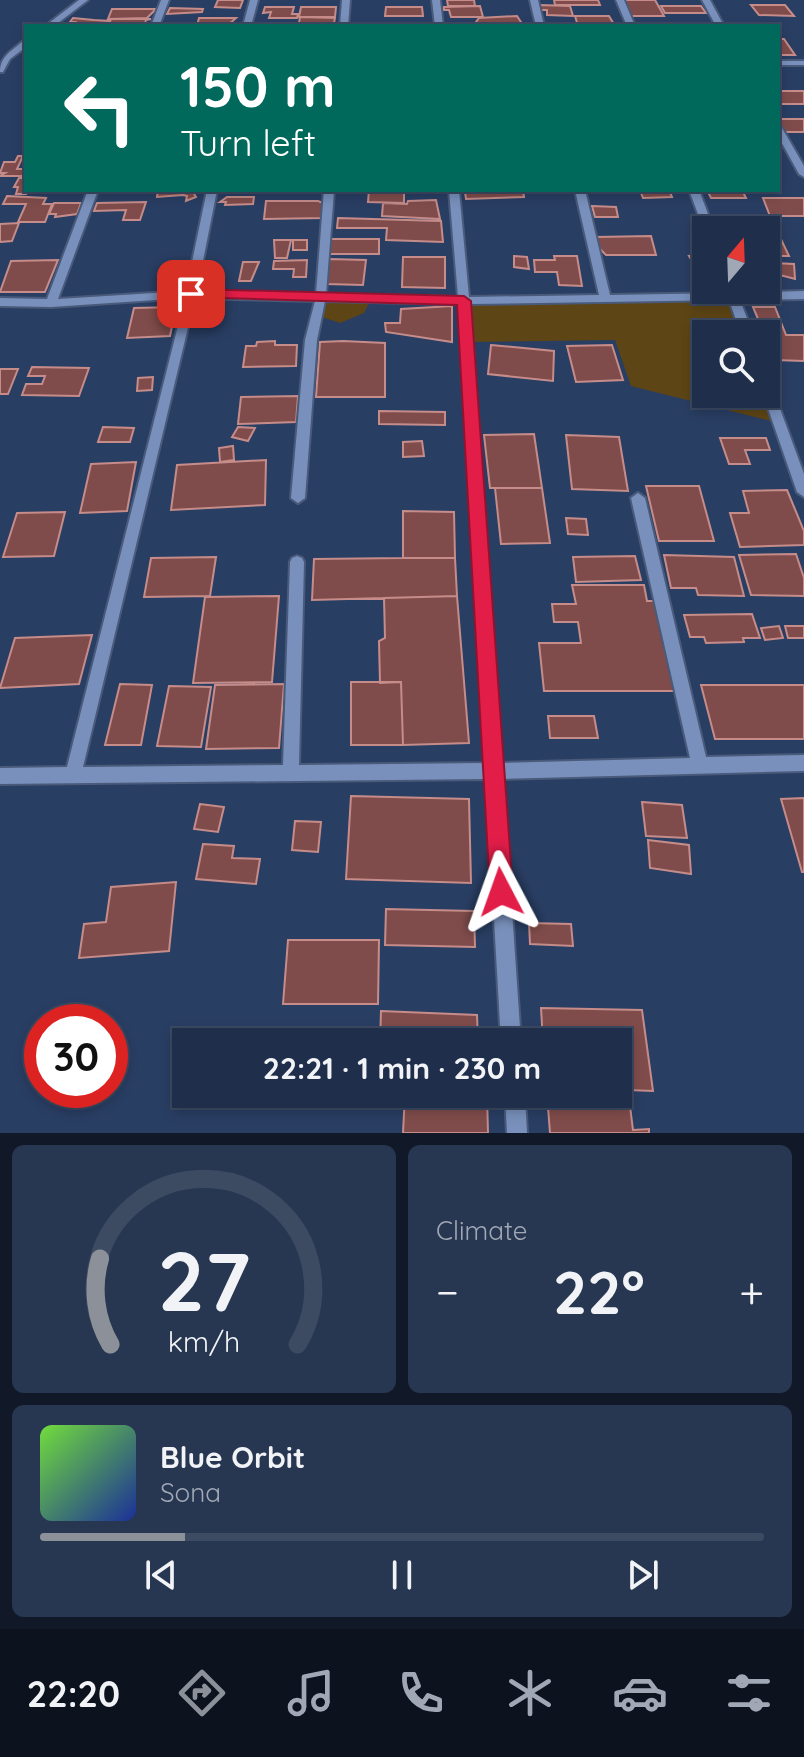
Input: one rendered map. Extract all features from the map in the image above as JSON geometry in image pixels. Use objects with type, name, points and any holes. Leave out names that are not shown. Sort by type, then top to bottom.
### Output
[{"type":"street","points":[[52,24],[84,0]]},
{"type":"street","points":[[156,24],[165,0]]},
{"type":"street","points":[[248,24],[254,0]]},
{"type":"street","points":[[344,24],[346,0]]},
{"type":"street","points":[[436,0],[439,24]]},
{"type":"street","points":[[534,0],[540,24]]},
{"type":"street","points":[[620,0],[630,24]]},
{"type":"street","points":[[706,0],[719,24]]},
{"type":"street","points":[[0,70],[4,57],[24,44]]},
{"type":"street","points":[[4,57],[24,59]]},
{"type":"street","points":[[780,63],[804,63]]},
{"type":"street","points":[[780,132],[804,174]]},
{"type":"street","points":[[51,303],[92,192]]},
{"type":"street","points":[[73,776],[191,294],[212,192]]},
{"type":"street","points":[[298,498],[311,340],[321,296],[329,192]]},
{"type":"street","points":[[454,192],[464,301],[510,1028]]},
{"type":"street","points":[[580,192],[605,298]]},
{"type":"street","points":[[695,192],[704,216]]},
{"type":"street","points":[[0,302],[51,303],[191,294],[464,301],[692,295]]},
{"type":"street","points":[[780,294],[804,295]]},
{"type":"street","points":[[774,408],[804,492]]},
{"type":"street","points":[[638,498],[700,766]]},
{"type":"street","points":[[291,774],[297,562]]},
{"type":"street","points":[[0,776],[493,771],[804,763]]},
{"type":"street","points":[[516,1108],[517,1133]]},
{"type":"shaded area","points":[[323,297],[371,299],[364,313],[340,323],[319,316]]},
{"type":"shaded area","points":[[692,300],[692,304],[730,304],[736,320],[692,320],[692,401],[631,386],[615,340],[472,342],[470,303]]},
{"type":"shaded area","points":[[719,408],[770,408],[775,422]]},
{"type":"building","points":[[218,0],[243,0],[240,8],[215,7]]},
{"type":"building","points":[[447,0],[474,0],[475,6],[448,6]]},
{"type":"building","points":[[554,0],[598,0],[600,5],[555,5]]},
{"type":"building","points":[[624,0],[655,0],[664,16],[631,16]]},
{"type":"building","points":[[539,5],[570,6],[573,16],[547,15],[547,10],[540,10]]},
{"type":"building","points":[[751,5],[785,5],[794,16],[759,15]]},
{"type":"building","points":[[480,6],[483,17],[451,17],[449,10],[444,10],[444,7]]},
{"type":"building","points":[[661,6],[701,6],[706,13],[665,13]]},
{"type":"building","points":[[265,7],[294,7],[292,14],[298,14],[297,18],[269,18],[271,12],[263,13]]},
{"type":"building","points":[[301,7],[336,7],[335,17],[299,17]]},
{"type":"building","points":[[386,7],[422,7],[423,16],[385,16]]},
{"type":"building","points":[[170,8],[203,9],[202,12],[167,14]]},
{"type":"building","points":[[112,9],[156,9],[147,18],[108,19]]},
{"type":"building","points":[[517,16],[522,24],[474,24],[479,18]]},
{"type":"building","points":[[575,16],[609,16],[614,24],[577,24]]},
{"type":"building","points":[[300,17],[335,18],[334,23],[299,23]]},
{"type":"building","points":[[73,18],[109,21],[107,24],[70,22]]},
{"type":"building","points":[[199,18],[236,18],[229,24],[198,24]]},
{"type":"building","points":[[111,19],[151,19],[145,24],[109,24]]},
{"type":"building","points":[[780,39],[784,39],[795,55],[780,55]]},
{"type":"building","points":[[780,91],[804,91],[804,104],[780,104]]},
{"type":"building","points":[[780,119],[804,119],[804,132],[782,132]]},
{"type":"building","points":[[18,156],[23,156],[17,169],[24,169],[24,176],[0,176],[5,173],[0,173],[4,162],[15,162]]},
{"type":"building","points":[[19,178],[24,178],[26,194],[16,194],[18,187],[14,187]]},
{"type":"building","points":[[158,192],[193,192],[196,197],[186,201],[187,196],[183,195],[157,197]]},
{"type":"building","points":[[369,192],[404,192],[404,203],[368,202]]},
{"type":"building","points":[[465,192],[523,192],[524,197],[466,199]]},
{"type":"building","points":[[641,192],[670,192],[672,197],[643,198]]},
{"type":"building","points":[[708,192],[743,192],[746,198],[711,198]]},
{"type":"building","points":[[7,196],[46,198],[43,204],[52,204],[45,222],[18,222],[26,204],[3,204]]},
{"type":"building","points":[[227,197],[254,197],[253,204],[225,205],[226,202],[220,202]]},
{"type":"building","points":[[763,198],[804,198],[804,216],[770,216]]},
{"type":"building","points":[[436,200],[440,219],[382,216],[383,203]]},
{"type":"building","points":[[266,201],[318,201],[323,203],[324,218],[264,219]]},
{"type":"building","points":[[146,202],[140,220],[123,220],[126,210],[94,211],[97,203]]},
{"type":"building","points":[[54,203],[81,203],[77,214],[55,217],[56,214],[49,214]]},
{"type":"building","points":[[592,206],[616,207],[618,217],[595,217]]},
{"type":"building","points":[[338,218],[441,221],[443,242],[386,240],[387,228],[337,228]]},
{"type":"building","points":[[19,223],[12,241],[0,242],[0,224]]},
{"type":"building","points":[[651,236],[656,255],[606,255],[598,247],[596,237]]},
{"type":"building","points":[[780,237],[789,256],[780,256]]},
{"type":"building","points":[[328,239],[379,239],[379,254],[326,254]]},
{"type":"building","points":[[274,240],[291,240],[287,258],[275,258]]},
{"type":"building","points":[[293,240],[307,240],[307,250],[293,250]]},
{"type":"building","points":[[514,256],[527,257],[529,269],[514,267]]},
{"type":"building","points":[[554,256],[577,256],[582,286],[559,285],[557,272],[535,272],[534,260],[555,260]]},
{"type":"building","points":[[403,257],[445,257],[445,288],[402,287]]},
{"type":"building","points":[[329,259],[366,260],[363,285],[326,284]]},
{"type":"building","points":[[58,260],[45,292],[0,292],[11,261]]},
{"type":"building","points":[[307,260],[306,277],[293,277],[294,269],[273,269],[274,261]]},
{"type":"building","points":[[243,262],[259,262],[251,281],[239,281]]},
{"type":"building","points":[[780,263],[794,264],[795,279],[780,275]]},
{"type":"building","points":[[452,306],[452,342],[386,332],[385,323],[400,323],[401,309]]},
{"type":"building","points":[[176,307],[170,336],[127,338],[134,308]]},
{"type":"building","points":[[753,307],[775,307],[786,335],[804,335],[804,361],[780,360],[780,320],[758,320]]},
{"type":"building","points":[[275,341],[275,345],[297,345],[296,366],[243,367],[246,346]]},
{"type":"building","points":[[320,342],[385,343],[385,397],[316,397]]},
{"type":"building","points":[[491,345],[554,351],[553,381],[488,374]]},
{"type":"building","points":[[612,345],[623,380],[576,382],[567,346]]},
{"type":"building","points":[[32,367],[89,368],[79,396],[22,395],[26,384],[42,384],[45,376],[28,376]]},
{"type":"building","points":[[0,369],[18,369],[8,394],[0,394]]},
{"type":"building","points":[[153,377],[152,390],[137,391],[138,378]]},
{"type":"building","points":[[298,396],[296,422],[238,424],[241,397]]},
{"type":"building","points":[[379,411],[445,412],[445,425],[379,424]]},
{"type":"building","points":[[103,427],[134,428],[130,442],[98,442]]},
{"type":"building","points":[[238,427],[255,428],[248,441],[232,437]]},
{"type":"building","points":[[534,434],[542,488],[490,488],[484,435]]},
{"type":"building","points":[[566,435],[619,437],[628,491],[572,489]]},
{"type":"building","points":[[720,438],[766,438],[770,450],[745,450],[750,464],[729,464]]},
{"type":"building","points":[[422,441],[424,456],[403,457],[403,442]]},
{"type":"building","points":[[233,446],[234,460],[220,462],[219,448]]},
{"type":"building","points":[[266,460],[265,505],[171,510],[177,465]]},
{"type":"building","points":[[136,462],[127,511],[80,513],[91,464]]},
{"type":"building","points":[[646,486],[699,486],[714,541],[659,541]]},
{"type":"building","points":[[495,488],[542,488],[550,543],[501,544]]},
{"type":"building","points":[[787,490],[804,531],[804,545],[740,547],[730,513],[749,513],[743,491]]},
{"type":"building","points":[[403,511],[454,512],[455,558],[403,558]]},
{"type":"building","points":[[65,512],[54,556],[3,557],[17,513]]},
{"type":"building","points":[[566,518],[586,519],[588,535],[568,534]]},
{"type":"building","points":[[796,554],[804,578],[804,596],[751,595],[739,555]]},
{"type":"building","points":[[664,555],[734,557],[744,596],[698,595],[696,588],[671,588]]},
{"type":"building","points":[[635,556],[641,580],[576,582],[573,557]]},
{"type":"building","points":[[216,557],[210,596],[144,597],[151,558]]},
{"type":"building","points":[[455,558],[457,596],[312,600],[314,559]]},
{"type":"building","points":[[572,585],[644,585],[647,601],[657,601],[676,691],[544,691],[539,643],[581,643],[578,622],[554,622],[552,604],[576,604]]},
{"type":"building","points":[[279,596],[272,682],[193,683],[205,597]]},
{"type":"building","points":[[457,596],[469,743],[403,745],[401,682],[380,683],[379,641],[385,638],[384,598]]},
{"type":"building","points":[[752,614],[760,638],[743,638],[744,642],[706,643],[704,637],[690,637],[684,615]]},
{"type":"building","points":[[779,626],[783,638],[765,640],[761,628]]},
{"type":"building","points":[[785,626],[804,626],[804,638],[788,638]]},
{"type":"building","points":[[92,635],[79,684],[0,688],[15,638]]},
{"type":"building","points":[[351,682],[401,682],[403,745],[351,745]]},
{"type":"building","points":[[120,684],[152,685],[141,745],[105,745]]},
{"type":"building","points":[[284,684],[279,748],[206,749],[215,685]]},
{"type":"building","points":[[701,685],[804,685],[804,739],[715,739]]},
{"type":"building","points":[[169,686],[211,687],[201,747],[157,746]]},
{"type":"building","points":[[548,716],[594,716],[598,738],[550,738]]},
{"type":"building","points":[[351,796],[469,799],[471,883],[346,879]]},
{"type":"building","points":[[804,798],[804,872],[802,872],[781,799]]},
{"type":"building","points":[[642,802],[682,805],[687,838],[646,836]]},
{"type":"building","points":[[200,804],[224,807],[218,832],[194,829]]},
{"type":"building","points":[[295,821],[321,822],[318,852],[292,850]]},
{"type":"building","points":[[648,840],[689,845],[691,874],[650,868]]},
{"type":"building","points":[[203,844],[234,846],[232,858],[260,859],[256,884],[196,879]]},
{"type":"building","points":[[176,882],[169,951],[79,958],[84,924],[106,922],[111,887]]},
{"type":"building","points":[[386,909],[474,911],[475,947],[385,945]]},
{"type":"building","points":[[529,923],[571,924],[573,946],[530,944]]},
{"type":"building","points":[[288,940],[379,940],[378,1004],[283,1004]]},
{"type":"building","points":[[541,1008],[642,1010],[653,1091],[632,1090],[632,1028],[542,1028]]},
{"type":"building","points":[[381,1011],[477,1015],[477,1028],[380,1028]]},
{"type":"building","points":[[404,1108],[487,1108],[488,1133],[403,1133]]},
{"type":"building","points":[[548,1108],[630,1108],[633,1130],[649,1129],[649,1133],[550,1133]]},
{"type":"route","points":[[191,294],[464,301],[501,892]]}]
